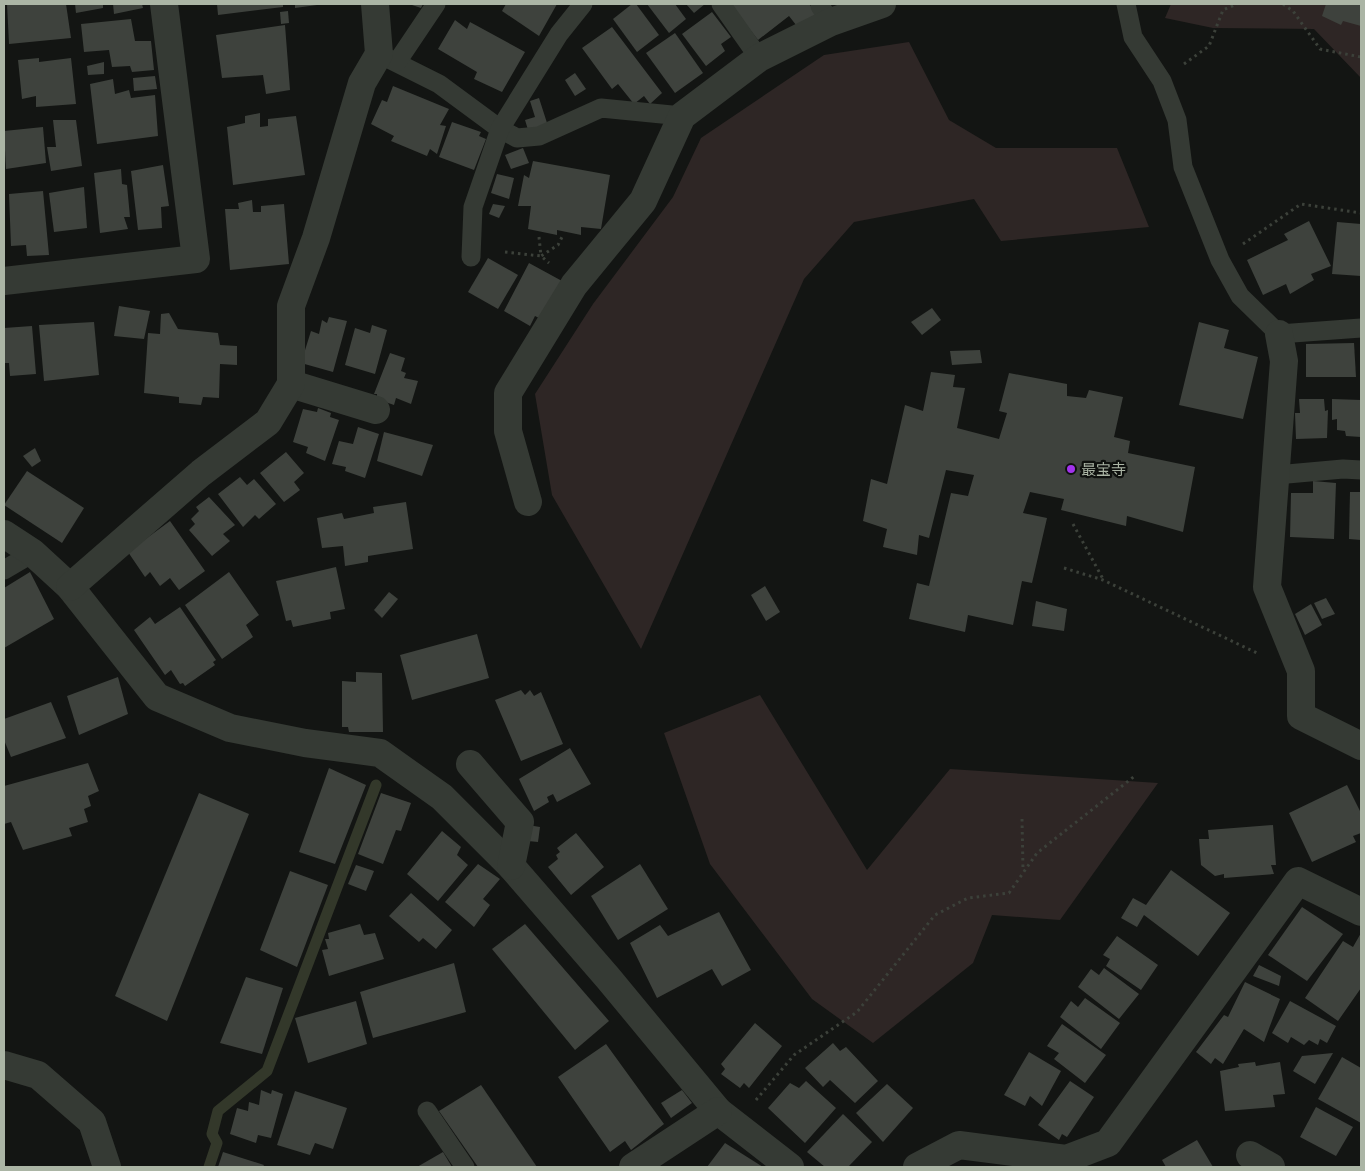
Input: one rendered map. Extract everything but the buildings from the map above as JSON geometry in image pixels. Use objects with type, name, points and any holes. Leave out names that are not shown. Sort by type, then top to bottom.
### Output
[{"type":"street","points":[[4,281],[196,259],[164,4]]},
{"type":"street","points":[[70,587],[201,473],[268,422],[291,384],[291,306],[316,238],[362,83],[388,58],[376,4]]},
{"type":"street","points":[[528,502],[508,431],[508,393],[574,285],[643,201],[682,116],[707,89],[759,58],[826,14],[882,4]]},
{"type":"street","points":[[1279,334],[1284,361],[1267,587],[1301,671],[1302,716],[1361,746]]},
{"type":"street","points":[[291,384],[376,410]]},
{"type":"street","points":[[4,534],[33,554],[70,587],[157,697],[230,728],[305,743],[380,752],[442,797],[511,866],[727,1117],[790,1167]]},
{"type":"street","points":[[470,764],[520,822],[511,866]]},
{"type":"street","points":[[918,1167],[959,1145],[1066,1158],[1108,1143],[1298,880],[1361,912]]},
{"type":"street","points":[[4,1065],[38,1075],[92,1122],[107,1167]]},
{"type":"street","points":[[633,1167],[727,1117]]},
{"type":"lane","points":[[436,4],[388,58],[439,84],[500,129],[517,138],[540,136],[601,108],[682,116]]},
{"type":"lane","points":[[471,257],[473,207],[500,129],[559,34],[583,4]]},
{"type":"lane","points":[[721,4],[759,58]]},
{"type":"lane","points":[[1126,4],[1133,37],[1162,81],[1177,120],[1183,167],[1220,260],[1240,296],[1279,334],[1361,328]]},
{"type":"lane","points":[[1276,474],[1343,469],[1361,470]]},
{"type":"lane","points":[[4,570],[33,554]]},
{"type":"lane","points":[[427,1111],[465,1167]]},
{"type":"path","points":[[1162,81],[1209,46],[1223,10],[1237,4]]},
{"type":"path","points":[[1283,4],[1293,12],[1320,49],[1361,57]]},
{"type":"path","points":[[1220,260],[1301,204],[1361,213]]},
{"type":"path","points":[[540,237],[542,256]]},
{"type":"path","points":[[542,256],[558,245],[562,237]]},
{"type":"path","points":[[505,252],[542,256],[574,285]]},
{"type":"path","points":[[1073,524],[1103,580]]},
{"type":"path","points":[[1064,568],[1103,580],[1257,653]]},
{"type":"path","points":[[727,1117],[794,1055],[857,1012],[935,915],[968,898],[1009,893],[1023,871],[1038,853],[1136,775]]},
{"type":"path","points":[[1022,819],[1023,871]]},
{"type":"shaded area","points":[[1171,4],[1361,4],[1361,78],[1314,29],[1213,28],[1165,18]]},
{"type":"shaded area","points":[[909,42],[949,120],[996,148],[1117,148],[1149,227],[1001,241],[974,199],[854,222],[804,279],[641,649],[552,495],[535,394],[593,304],[673,197],[701,138],[824,55]]},
{"type":"shaded area","points":[[760,695],[867,870],[950,769],[1158,783],[1060,920],[992,915],[973,963],[873,1043],[812,999],[710,864],[664,733]]},
{"type":"waterway","points":[[209,1167],[217,1143],[212,1134],[218,1111],[267,1071],[376,785]]},
{"type":"place","name":"最宝寺","points":[[1071,469]]}]
